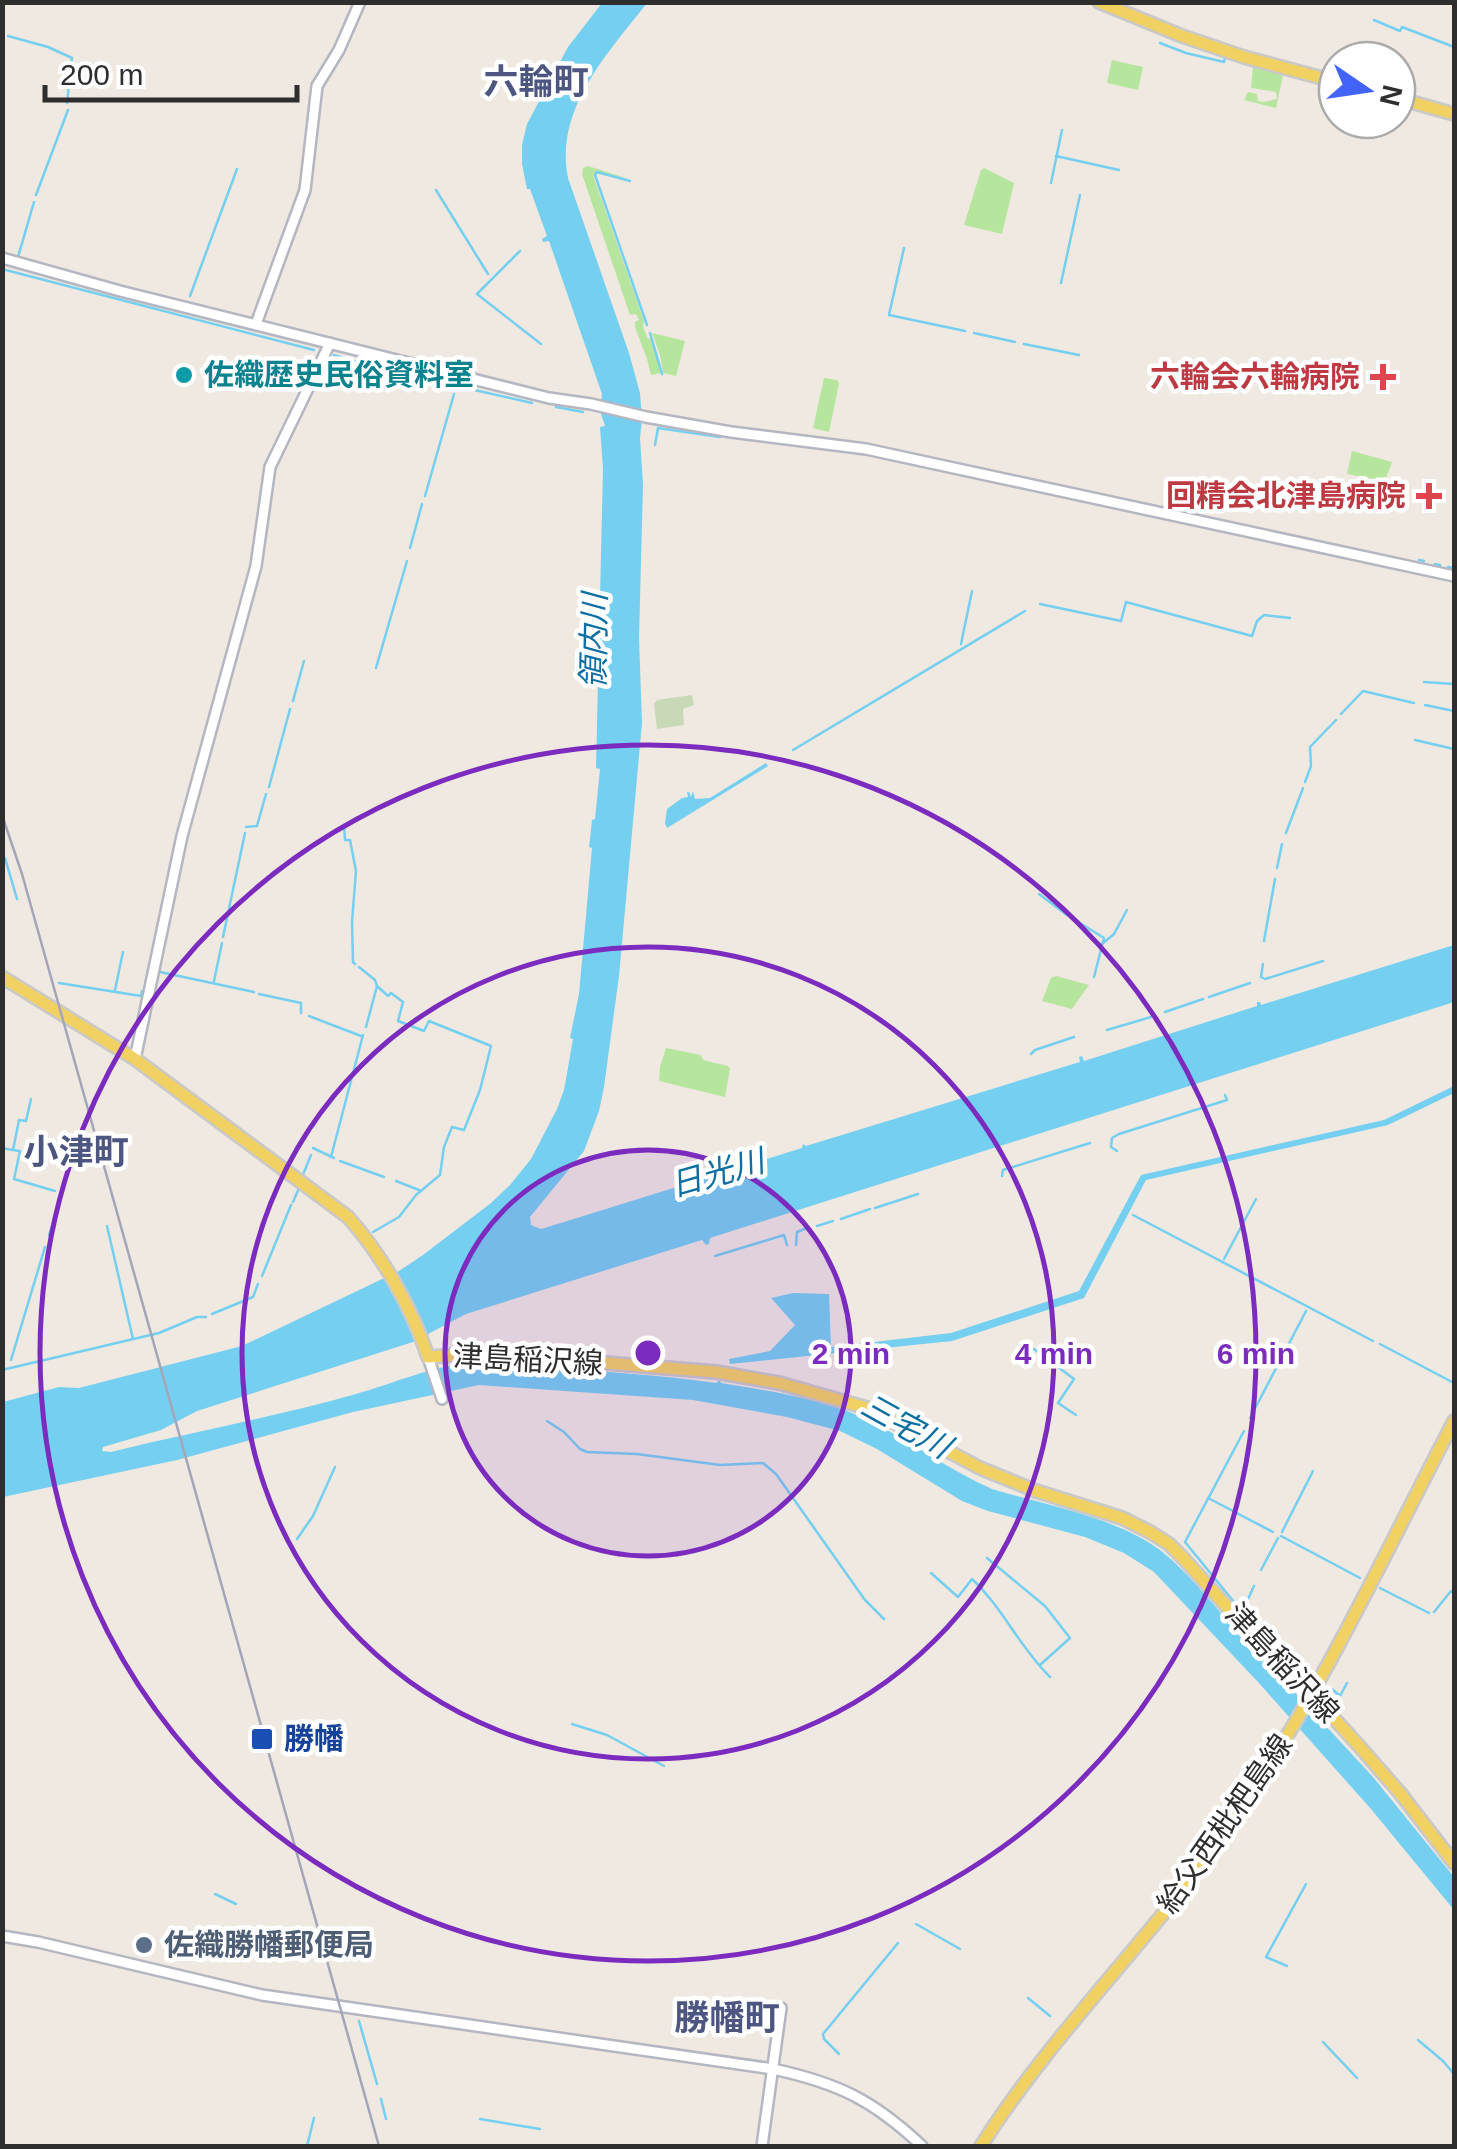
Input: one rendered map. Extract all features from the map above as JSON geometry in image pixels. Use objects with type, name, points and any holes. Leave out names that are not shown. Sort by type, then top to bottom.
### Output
[{"type":"main road","points":[[1098,2],[1182,36],[1317,77]]},
{"type":"main road","points":[[1417,104],[1454,114]]},
{"type":"main road","name":"津島稲沢線","points":[[2,977],[135,1059],[348,1218],[387,1268],[430,1361],[460,1354],[543,1358],[716,1372],[779,1384],[867,1408],[980,1468],[1036,1491],[1122,1518],[1150,1532],[1184,1559],[1400,1794],[1454,1863]]},
{"type":"main road","name":"給父西枇杷島線","points":[[981,2146],[1052,2048],[1185,1886],[1240,1809],[1310,1698],[1454,1421]]},
{"type":"street","points":[[256,324],[305,190],[317,86],[339,50],[360,2]]},
{"type":"street","points":[[2,258],[548,398],[731,432],[866,449],[1454,576]]},
{"type":"street","points":[[135,1059],[182,836],[256,566],[270,468],[330,343]]},
{"type":"street","points":[[430,1361],[442,1398]]},
{"type":"street","points":[[2,1936],[292,2000],[773,2070],[824,2081],[890,2118],[922,2146]]},
{"type":"street","points":[[762,2146],[781,2008]]},
{"type":"green space","points":[[1112,60],[1143,67],[1138,90],[1107,83]]},
{"type":"green space","points":[[1255,65],[1283,75],[1276,108],[1244,100],[1248,92],[1257,94],[1258,101],[1277,99],[1276,92],[1251,88]]},
{"type":"green space","points":[[588,166],[629,179],[598,172],[593,175],[661,373],[651,375],[635,327],[639,320],[636,314],[630,315],[582,174]]},
{"type":"green space","points":[[984,168],[1014,183],[1002,234],[964,225]]},
{"type":"green space","points":[[652,333],[685,341],[676,376],[663,373]]},
{"type":"green space","points":[[824,378],[839,383],[829,432],[813,428]]},
{"type":"green space","points":[[1352,451],[1392,462],[1385,481],[1347,474]]},
{"type":"green space","points":[[692,695],[694,705],[683,709],[684,725],[657,729],[657,700]]},
{"type":"green space","points":[[1051,978],[1089,985],[1072,1009],[1042,1001]]},
{"type":"green space","points":[[666,1048],[701,1055],[703,1060],[728,1066],[725,1097],[659,1081]]},
{"type":"water","points":[[602,3],[647,3],[588,83],[569,129],[566,153],[568,178],[640,393],[642,723],[619,976],[599,1111],[584,1151],[530,1217],[531,1225],[541,1229],[802,1148],[803,1144],[1080,1062],[1082,1056],[1084,1061],[1257,1006],[1257,1002],[1261,1005],[1454,945],[1454,1002],[710,1238],[706,1245],[702,1240],[466,1314],[413,1342],[197,1411],[161,1430],[103,1447],[102,1451],[295,1410],[428,1371],[473,1362],[716,1383],[720,1380],[835,1407],[870,1421],[992,1489],[1101,1520],[1160,1550],[1373,1777],[1454,1877],[1454,1910],[1371,1809],[1154,1572],[1124,1553],[1085,1537],[962,1501],[840,1431],[693,1400],[479,1385],[353,1412],[177,1460],[3,1497],[3,1402],[59,1387],[79,1388],[242,1346],[399,1271],[510,1185],[531,1159],[557,1109],[564,1090],[579,994],[592,848],[589,847],[600,769],[596,768],[603,469],[600,427],[605,426],[600,411],[602,394],[549,241],[543,242],[547,236],[527,189],[522,145],[527,124],[568,47]]},
{"type":"water","points":[[766,763],[768,766],[667,828],[667,809],[688,797],[687,792],[691,797],[693,791],[695,799],[710,798]]},
{"type":"water","points":[[1454,1086],[1454,1093],[1388,1125],[1146,1180],[1084,1298],[952,1341],[730,1364],[729,1359],[770,1351],[795,1325],[771,1298],[793,1293],[829,1294],[831,1347],[951,1333],[1079,1291],[1141,1175],[1384,1120]]},
{"type":"waterway","points":[[1374,20],[1454,47]]},
{"type":"waterway","points":[[8,36],[72,58],[67,103]]},
{"type":"waterway","points":[[1160,43],[1224,62],[1225,58]]},
{"type":"waterway","points":[[36,195],[68,110]]},
{"type":"waterway","points":[[1051,183],[1062,130]]},
{"type":"waterway","points":[[1056,156],[1119,170]]},
{"type":"waterway","points":[[190,296],[237,169]]},
{"type":"waterway","points":[[630,181],[597,172],[595,175],[647,325]]},
{"type":"waterway","points":[[436,190],[488,274]]},
{"type":"waterway","points":[[1061,283],[1080,195]]},
{"type":"waterway","points":[[18,257],[34,202]]},
{"type":"waterway","points":[[904,248],[889,315],[965,331]]},
{"type":"waterway","points":[[520,251],[477,294],[541,344]]},
{"type":"waterway","points":[[2,269],[314,350]]},
{"type":"waterway","points":[[650,333],[662,374]]},
{"type":"waterway","points":[[974,333],[1015,342]]},
{"type":"waterway","points":[[1024,344],[1079,355]]},
{"type":"waterway","points":[[334,355],[532,403]]},
{"type":"waterway","points":[[425,496],[454,394]]},
{"type":"waterway","points":[[556,407],[583,412]]},
{"type":"waterway","points":[[655,445],[658,428],[720,437]]},
{"type":"waterway","points":[[410,548],[422,504]]},
{"type":"waterway","points":[[1419,560],[1424,561]]},
{"type":"waterway","points":[[376,668],[407,561]]},
{"type":"waterway","points":[[1435,564],[1440,565]]},
{"type":"waterway","points":[[1448,567],[1454,568]]},
{"type":"waterway","points":[[961,644],[972,591]]},
{"type":"waterway","points":[[1040,604],[1121,621],[1126,602],[1252,636],[1257,621],[1264,615],[1290,618]]},
{"type":"waterway","points":[[793,750],[1025,611]]},
{"type":"waterway","points":[[293,701],[304,661]]},
{"type":"waterway","points":[[1424,682],[1454,684]]},
{"type":"waterway","points":[[1341,714],[1363,691],[1414,703]]},
{"type":"waterway","points":[[1425,705],[1454,711]]},
{"type":"waterway","points":[[269,787],[290,709]]},
{"type":"waterway","points":[[1305,782],[1311,766],[1310,747],[1336,720]]},
{"type":"waterway","points":[[1415,740],[1454,749]]},
{"type":"waterway","points":[[1286,833],[1303,788]]},
{"type":"waterway","points":[[246,827],[257,826],[266,794]]},
{"type":"waterway","points":[[344,825],[356,871],[352,922],[355,964]]},
{"type":"waterway","points":[[223,937],[245,833]]},
{"type":"waterway","points":[[1277,868],[1282,844]]},
{"type":"waterway","points":[[5,858],[17,899]]},
{"type":"waterway","points":[[1264,941],[1275,879]]},
{"type":"waterway","points":[[1039,894],[1067,915]]},
{"type":"waterway","points":[[1102,944],[1114,934],[1127,910]]},
{"type":"waterway","points":[[1072,918],[1104,938],[1094,977]]},
{"type":"waterway","points":[[214,981],[222,943]]},
{"type":"waterway","points":[[115,990],[123,952]]},
{"type":"waterway","points":[[1263,964],[1261,977],[1265,979],[1323,961]]},
{"type":"waterway","points":[[359,967],[377,986],[366,1027]]},
{"type":"waterway","points":[[59,983],[141,996],[148,970]]},
{"type":"waterway","points":[[160,972],[254,992]]},
{"type":"waterway","points":[[1209,997],[1250,983]]},
{"type":"waterway","points":[[373,1232],[399,1217],[416,1195],[440,1175],[444,1147],[452,1127],[464,1130],[491,1046],[429,1021],[424,1031],[398,1021],[403,1002],[377,986]]},
{"type":"waterway","points":[[259,994],[301,1003],[301,1013]]},
{"type":"waterway","points":[[1165,1012],[1203,999]]},
{"type":"waterway","points":[[309,1016],[361,1036]]},
{"type":"waterway","points":[[1107,1030],[1151,1017]]},
{"type":"waterway","points":[[331,1157],[363,1035]]},
{"type":"waterway","points":[[1031,1054],[1074,1037]]},
{"type":"waterway","points":[[1117,1151],[1111,1147],[1112,1138],[1119,1134],[1227,1100],[1225,1095]]},
{"type":"waterway","points":[[2,1148],[13,1150],[19,1120],[26,1121],[31,1099]]},
{"type":"waterway","points":[[1002,1176],[1003,1170],[1090,1143]]},
{"type":"waterway","points":[[313,1148],[334,1158]]},
{"type":"waterway","points":[[13,1150],[20,1151],[14,1179],[55,1191]]},
{"type":"waterway","points":[[302,1177],[311,1155]]},
{"type":"waterway","points":[[340,1161],[384,1177]]},
{"type":"waterway","points":[[396,1181],[419,1190]]},
{"type":"waterway","points":[[293,1202],[299,1188]]},
{"type":"waterway","points":[[49,1235],[62,1193]]},
{"type":"waterway","points":[[875,1208],[918,1194]]},
{"type":"waterway","points":[[1224,1259],[1256,1199]]},
{"type":"waterway","points":[[262,1276],[291,1205]]},
{"type":"waterway","points":[[841,1219],[870,1209]]},
{"type":"waterway","points":[[1133,1215],[1373,1341]]},
{"type":"waterway","points":[[817,1226],[833,1221]]},
{"type":"waterway","points":[[107,1226],[133,1339]]},
{"type":"waterway","points":[[796,1245],[797,1232],[807,1228]]},
{"type":"waterway","points":[[715,1256],[784,1235],[787,1245]]},
{"type":"waterway","points":[[11,1360],[45,1247]]},
{"type":"waterway","points":[[212,1314],[253,1297],[258,1284]]},
{"type":"waterway","points":[[1250,1418],[1306,1311]]},
{"type":"waterway","points":[[2,1370],[159,1333],[206,1317]]},
{"type":"waterway","points":[[1380,1344],[1454,1383]]},
{"type":"waterway","points":[[1034,1349],[1074,1379],[1058,1403],[1076,1415]]},
{"type":"waterway","points":[[547,1421],[587,1452],[720,1465],[763,1463],[776,1474],[865,1600],[884,1619]]},
{"type":"waterway","points":[[1234,1602],[1185,1542],[1244,1431]]},
{"type":"waterway","points":[[297,1539],[313,1516],[335,1467]]},
{"type":"waterway","points":[[1282,1532],[1313,1471]]},
{"type":"waterway","points":[[1208,1498],[1273,1532]]},
{"type":"waterway","points":[[1281,1536],[1360,1578]]},
{"type":"waterway","points":[[1261,1570],[1278,1538]]},
{"type":"waterway","points":[[987,1558],[1045,1606],[1070,1638],[1040,1665]]},
{"type":"waterway","points":[[931,1573],[958,1597],[972,1579],[1050,1677]]},
{"type":"waterway","points":[[1254,1586],[1244,1608],[1309,1669]]},
{"type":"waterway","points":[[1380,1588],[1429,1613]]},
{"type":"waterway","points":[[1434,1612],[1451,1591],[1454,1593]]},
{"type":"waterway","points":[[1332,1689],[1340,1696],[1347,1683]]},
{"type":"waterway","points":[[572,1724],[607,1735],[664,1766]]},
{"type":"waterway","points":[[1287,1966],[1266,1957],[1306,1884]]},
{"type":"waterway","points":[[215,1894],[236,1904]]},
{"type":"waterway","points":[[916,1924],[960,1949]]},
{"type":"waterway","points":[[839,2054],[823,2034],[898,1943]]},
{"type":"waterway","points":[[1028,1998],[1050,2016]]},
{"type":"waterway","points":[[359,2021],[377,2084]]},
{"type":"waterway","points":[[1418,2040],[1454,2074]]},
{"type":"waterway","points":[[1323,2042],[1357,2078]]},
{"type":"waterway","points":[[381,2099],[386,2119]]},
{"type":"waterway","points":[[307,2146],[314,2118]]},
{"type":"waterway","points":[[480,2119],[540,2129]]},
{"type":"railway","points":[[2,815],[22,874],[379,2146]]},
{"type":"place","name":"佐織歴史民俗資料室","points":[[184,375]]},
{"type":"place","name":"六輪会六輪病院","points":[[1383,377]]},
{"type":"place","name":"回精会北津島病院","points":[[1429,496]]},
{"type":"place","name":"勝幡","points":[[262,1739]]},
{"type":"place","name":"佐織勝幡郵便局","points":[[144,1945]]},
{"type":"district","name":"六輪町","points":[[536,82]]},
{"type":"district","name":"小津町","points":[[76,1152]]},
{"type":"district","name":"勝幡町","points":[[727,2018]]},
{"type":"water label","name":"領内川","points":[[594,641]]},
{"type":"water label","name":"日光川","points":[[717,1173]]},
{"type":"water label","name":"三宅川","points":[[906,1426]]}]
